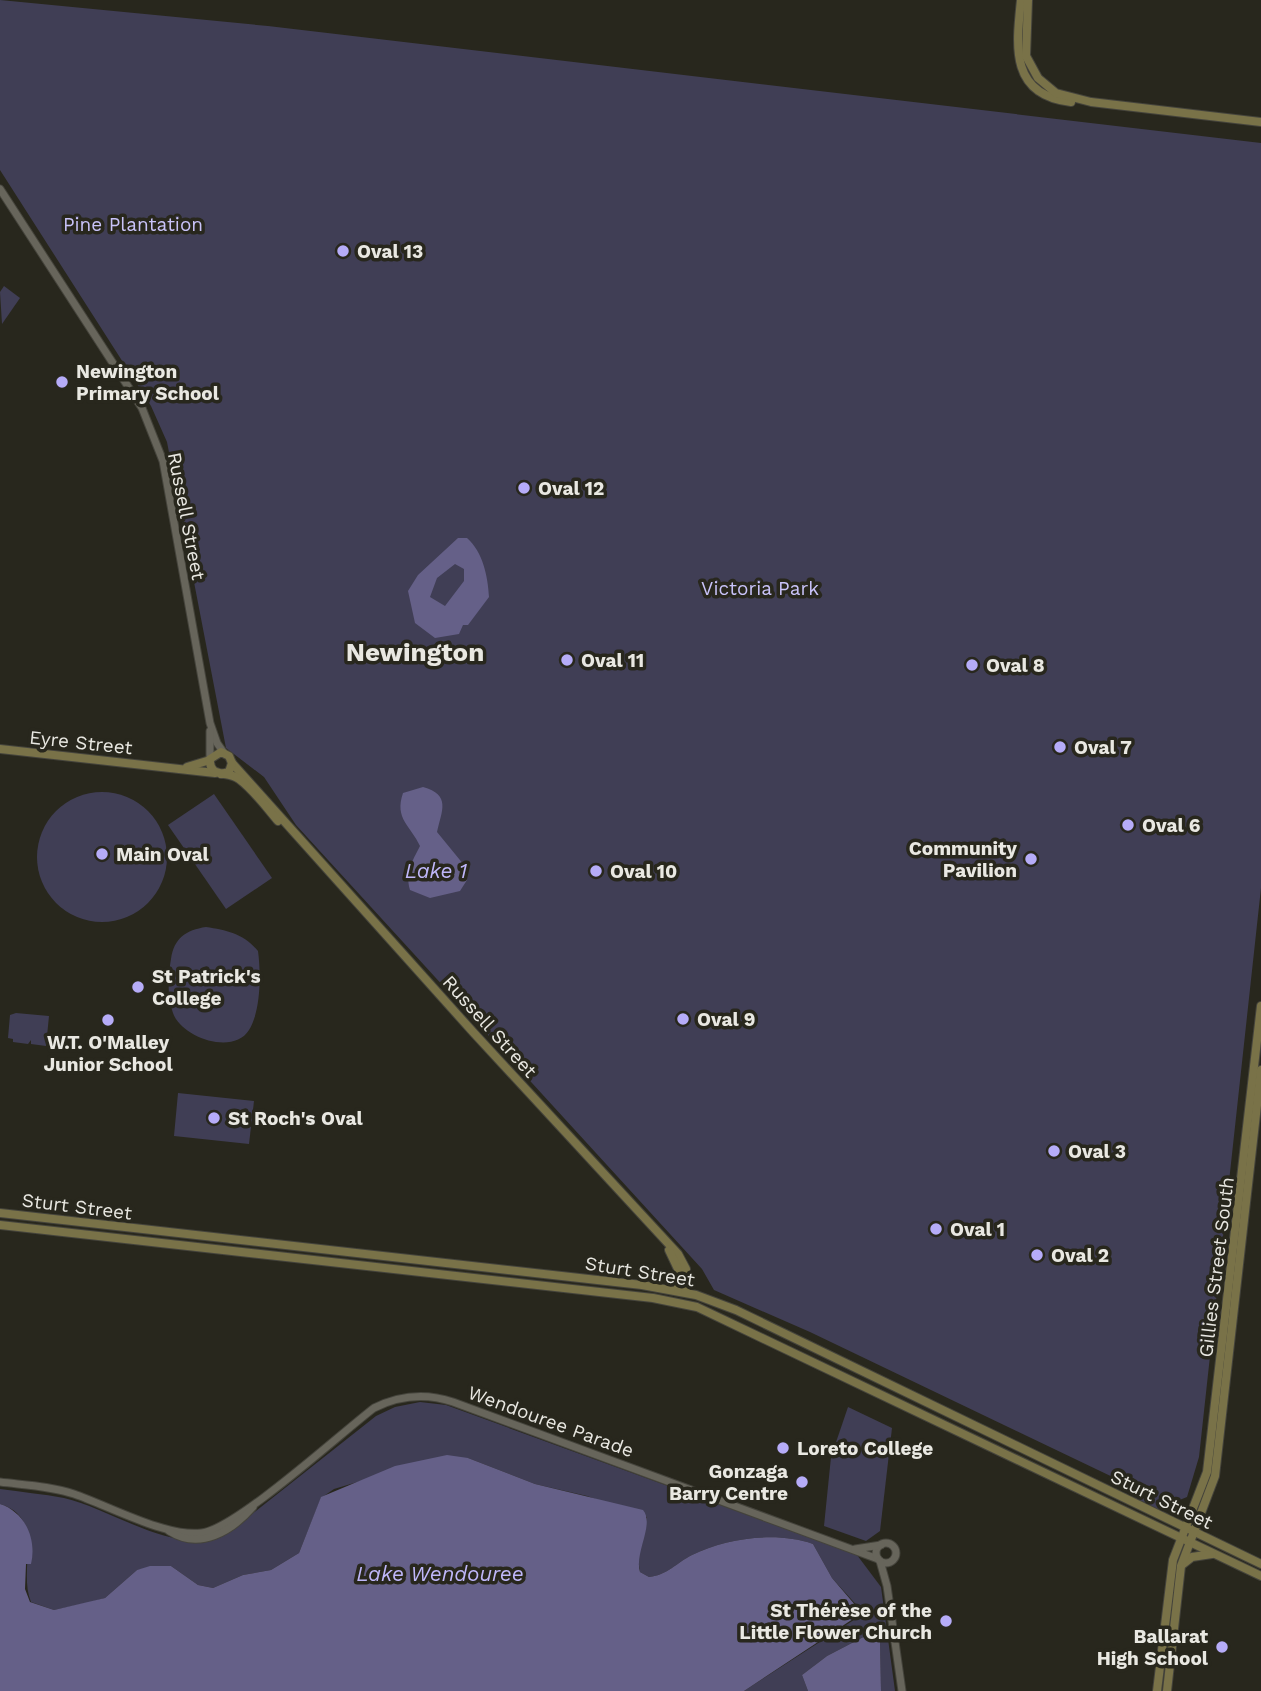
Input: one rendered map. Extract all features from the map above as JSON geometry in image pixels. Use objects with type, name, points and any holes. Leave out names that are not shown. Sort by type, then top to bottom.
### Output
[{"type":"main road","points":[[1021,0],[1017,48],[1038,91],[1052,98],[1261,122]]},
{"type":"main road","points":[[1027,71],[1025,48],[1028,0]]},
{"type":"main road","name":"Eyre Street","points":[[0,749],[218,774]]},
{"type":"main road","points":[[216,753],[225,753],[232,763],[230,770],[218,774],[210,759],[216,753]]},
{"type":"main road","name":"Eyre Street","points":[[159,767],[191,766],[210,759]]},
{"type":"main road","name":"Russell Street","points":[[232,763],[295,836],[660,1237],[677,1258],[682,1291]]},
{"type":"main road","name":"Russell Street","points":[[218,774],[236,777],[252,787]]},
{"type":"main road","name":"Gillies Street South","points":[[1246,1177],[1261,1006]]},
{"type":"main road","name":"Gillies Street South","points":[[1184,1539],[1205,1479],[1222,1378],[1261,1070]]},
{"type":"main road","name":"Sturt Street","points":[[0,1213],[682,1291],[736,1310],[1261,1564]]},
{"type":"main road","name":"Sturt Street","points":[[0,1225],[681,1303],[736,1323],[1261,1576]]},
{"type":"main road","points":[[1167,1691],[1184,1539]]},
{"type":"main road","points":[[1157,1691],[1170,1578],[1184,1539]]},
{"type":"main road","points":[[1181,1566],[1197,1555],[1218,1554]]},
{"type":"street","name":"Russell Street","points":[[0,190],[122,375],[154,434],[163,461],[210,723],[218,746],[225,753]]},
{"type":"street","name":"Russell Street","points":[[210,723],[210,759]]},
{"type":"street","name":"Russell Street","points":[[681,1303],[682,1291]]},
{"type":"street","name":"Wendouree Parade","points":[[0,1482],[69,1492],[163,1526],[190,1533],[208,1532],[258,1500],[374,1408],[393,1399],[429,1396],[453,1402],[879,1560]]},
{"type":"street","name":"Wendouree Parade","points":[[854,1549],[882,1545]]},
{"type":"street","points":[[887,1586],[894,1548],[882,1545],[877,1550],[887,1586],[902,1691]]},
{"type":"street","points":[[879,1560],[886,1563],[893,1560]]},
{"type":"green space","name":"Victoria Park","points":[[0,0],[268,26],[1261,143],[1261,888],[1199,1457],[1187,1497],[1167,1505],[1164,1512],[1135,1498],[1121,1481],[810,1332],[714,1290],[702,1269],[296,825],[264,777],[226,748],[167,442],[151,406],[0,170]]},
{"type":"green space","points":[[4,286],[20,298],[2,324],[0,292]]},
{"type":"green space","name":"Main Oval","points":[[102,792],[127,797],[148,811],[162,832],[167,857],[162,882],[148,903],[127,917],[102,922],[77,917],[56,903],[42,882],[37,857],[42,832],[56,811],[77,797]]},
{"type":"green space","points":[[214,794],[272,878],[226,909],[168,825]]},
{"type":"green space","points":[[206,927],[235,934],[247,940],[258,951],[260,981],[256,1013],[249,1030],[232,1042],[196,1036],[178,1022],[171,1007],[169,979],[175,946],[182,936]]},
{"type":"green space","points":[[16,1013],[49,1016],[46,1046],[31,1044],[31,1040],[28,1044],[13,1042],[13,1039],[8,1038],[10,1015]]},
{"type":"green space","name":"St Roch's Oval","points":[[178,1093],[254,1101],[249,1144],[174,1136]]},
{"type":"green space","points":[[420,1402],[446,1405],[857,1555],[881,1587],[895,1691],[881,1691],[880,1641],[873,1632],[827,1656],[802,1675],[808,1691],[744,1691],[860,1616],[861,1610],[832,1578],[813,1544],[768,1537],[720,1544],[686,1558],[667,1571],[649,1577],[640,1572],[638,1559],[647,1517],[587,1496],[535,1484],[468,1458],[334,1489],[321,1498],[299,1553],[271,1570],[243,1575],[213,1588],[198,1585],[171,1566],[137,1570],[105,1598],[54,1610],[31,1602],[27,1574],[27,1532],[23,1520],[14,1511],[0,1504],[0,1489],[64,1498],[168,1537],[209,1540],[228,1533],[376,1416],[395,1407]]},
{"type":"green space","points":[[848,1407],[892,1428],[880,1531],[866,1541],[824,1526],[831,1457]]},
{"type":"water","points":[[458,538],[467,538],[484,565],[489,597],[468,625],[463,625],[459,634],[435,638],[415,623],[408,591],[418,575]],"holes":[[[455,564],[464,569],[464,581],[445,606],[430,597],[437,578]]]},
{"type":"water","name":"Lake 1","points":[[423,787],[438,794],[441,799],[442,810],[437,832],[464,865],[467,880],[460,891],[430,898],[410,890],[409,872],[420,846],[405,822],[401,809],[403,793]]},
{"type":"water","name":"Lake Wendouree","points":[[447,1455],[468,1458],[535,1484],[643,1510],[647,1523],[639,1564],[640,1572],[649,1577],[667,1571],[686,1558],[720,1544],[768,1537],[813,1544],[832,1578],[862,1613],[744,1691],[0,1691],[0,1504],[16,1513],[30,1536],[32,1555],[31,1564],[26,1564],[25,1589],[30,1602],[54,1610],[105,1598],[137,1570],[150,1566],[171,1566],[198,1585],[213,1588],[243,1575],[271,1570],[299,1553],[321,1497],[395,1466]]},
{"type":"water","points":[[873,1632],[880,1641],[881,1691],[808,1691],[802,1675],[827,1656]]},
{"type":"place","name":"Oval 13","points":[[343,251]]},
{"type":"place","name":"Newington Primary School","points":[[62,382]]},
{"type":"place","name":"Oval 12","points":[[524,488]]},
{"type":"place","name":"Oval 11","points":[[567,660]]},
{"type":"place","name":"Oval 8","points":[[972,665]]},
{"type":"place","name":"Oval 7","points":[[1060,747]]},
{"type":"place","name":"Oval 6","points":[[1128,825]]},
{"type":"place","name":"Main Oval","points":[[102,854]]},
{"type":"place","name":"Community Pavilion","points":[[1031,859]]},
{"type":"place","name":"Oval 10","points":[[596,871]]},
{"type":"place","name":"St Patrick's College","points":[[138,987]]},
{"type":"place","name":"Oval 9","points":[[683,1019]]},
{"type":"place","name":"W.T. O'Malley Junior School","points":[[108,1020]]},
{"type":"place","name":"St Roch's Oval","points":[[214,1118]]},
{"type":"place","name":"Oval 3","points":[[1054,1151]]},
{"type":"place","name":"Oval 1","points":[[936,1229]]},
{"type":"place","name":"Oval 2","points":[[1037,1255]]},
{"type":"place","name":"Loreto College","points":[[783,1448]]},
{"type":"place","name":"Gonzaga Barry Centre","points":[[802,1482]]},
{"type":"place","name":"St Thérèse of the Little Flower Church","points":[[946,1621]]},
{"type":"place","name":"Ballarat High School","points":[[1222,1647]]},
{"type":"district","name":"Newington","points":[[415,652]]},
{"type":"park label","name":"Pine Plantation","points":[[133,224]]}]
